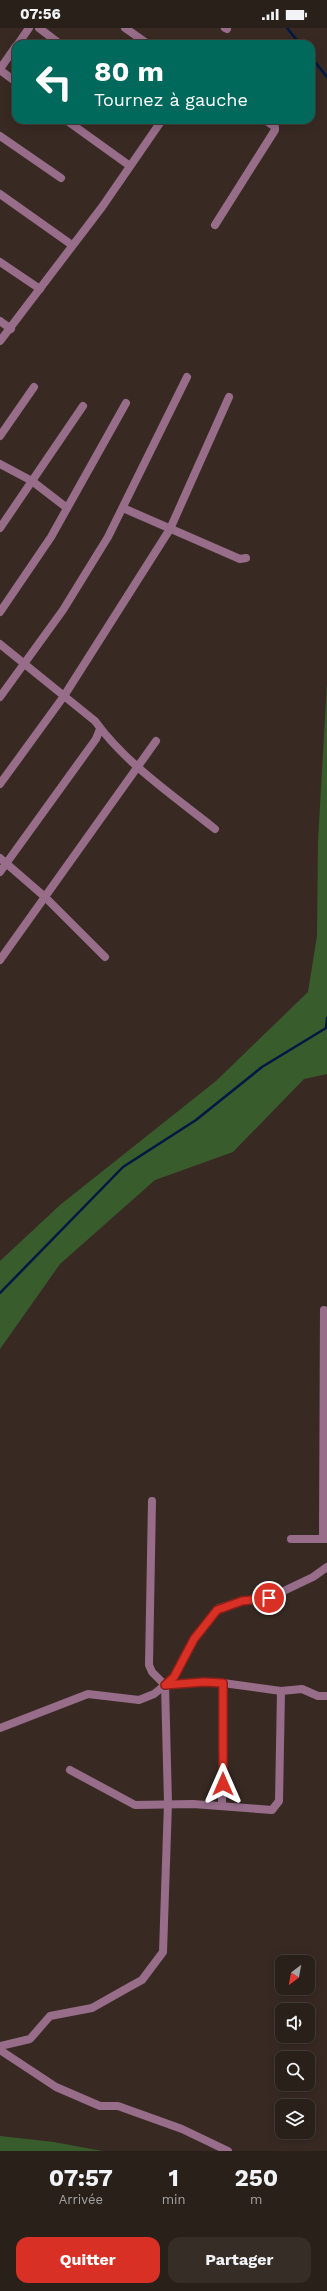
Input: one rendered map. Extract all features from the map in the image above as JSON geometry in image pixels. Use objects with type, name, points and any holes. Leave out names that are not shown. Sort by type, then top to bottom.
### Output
[{"type":"street","points":[[21,40],[29,28]]},
{"type":"street","points":[[39,28],[55,40]]},
{"type":"street","points":[[125,28],[142,40]]},
{"type":"street","points":[[12,52],[0,69],[12,79]]},
{"type":"street","points":[[72,124],[130,166]]},
{"type":"street","points":[[0,341],[11,329],[72,245],[102,207],[159,124]]},
{"type":"street","points":[[214,225],[275,130],[275,127],[271,124]]},
{"type":"street","points":[[0,136],[61,178]]},
{"type":"street","points":[[0,194],[72,245]]},
{"type":"street","points":[[0,262],[40,289]]},
{"type":"street","points":[[0,321],[11,329]]},
{"type":"street","points":[[0,697],[71,597],[123,508],[187,377]]},
{"type":"street","points":[[0,436],[34,387]]},
{"type":"street","points":[[0,784],[64,696],[170,529],[229,397]]},
{"type":"street","points":[[0,612],[51,537],[126,403]]},
{"type":"street","points":[[0,528],[83,406]]},
{"type":"street","points":[[0,464],[32,481],[67,508]]},
{"type":"street","points":[[123,508],[240,559],[246,558]]},
{"type":"street","points":[[0,644],[95,721],[100,730],[138,766],[215,829]]},
{"type":"street","points":[[0,872],[3,860],[91,745],[100,730]]},
{"type":"street","points":[[0,960],[156,741]]},
{"type":"street","points":[[3,860],[45,897],[105,958]]},
{"type":"street","points":[[291,1539],[325,1539],[324,1310]]},
{"type":"street","points":[[0,2046],[30,2039],[50,2016],[92,2008],[142,1980],[160,1957],[164,1947],[168,1803],[165,1685],[152,1672],[149,1665],[152,1501]]},
{"type":"street","points":[[0,1728],[88,1694],[140,1700],[150,1697],[174,1677],[194,1639],[219,1608],[242,1601],[269,1598],[313,1577],[327,1567]]},
{"type":"street","points":[[165,1685],[204,1682],[223,1683],[281,1691],[302,1689],[318,1696],[327,1696]]},
{"type":"street","points":[[222,1805],[223,1683]]},
{"type":"street","points":[[70,1770],[130,1804],[168,1803],[222,1805],[272,1810],[279,1801],[281,1691]]},
{"type":"street","points":[[0,2050],[56,2087],[100,2106],[118,2106],[182,2129],[228,2151]]},
{"type":"green space","points":[[327,683],[327,1074],[304,1079],[233,1152],[155,1180],[60,1264],[0,1349],[0,1261],[60,1205],[216,1081],[308,992],[317,936],[318,841]]},
{"type":"green space","points":[[0,2136],[54,2142],[102,2151],[0,2151]]},
{"type":"waterway","points":[[287,28],[297,40]]},
{"type":"waterway","points":[[315,62],[327,77]]},
{"type":"waterway","points":[[0,1293],[123,1167],[196,1120],[262,1067],[326,1028],[327,1018]]},
{"type":"route","points":[[223,1784],[223,1683],[204,1682],[165,1685],[174,1677],[186,1653],[202,1627],[219,1608],[242,1601],[269,1598]]}]
